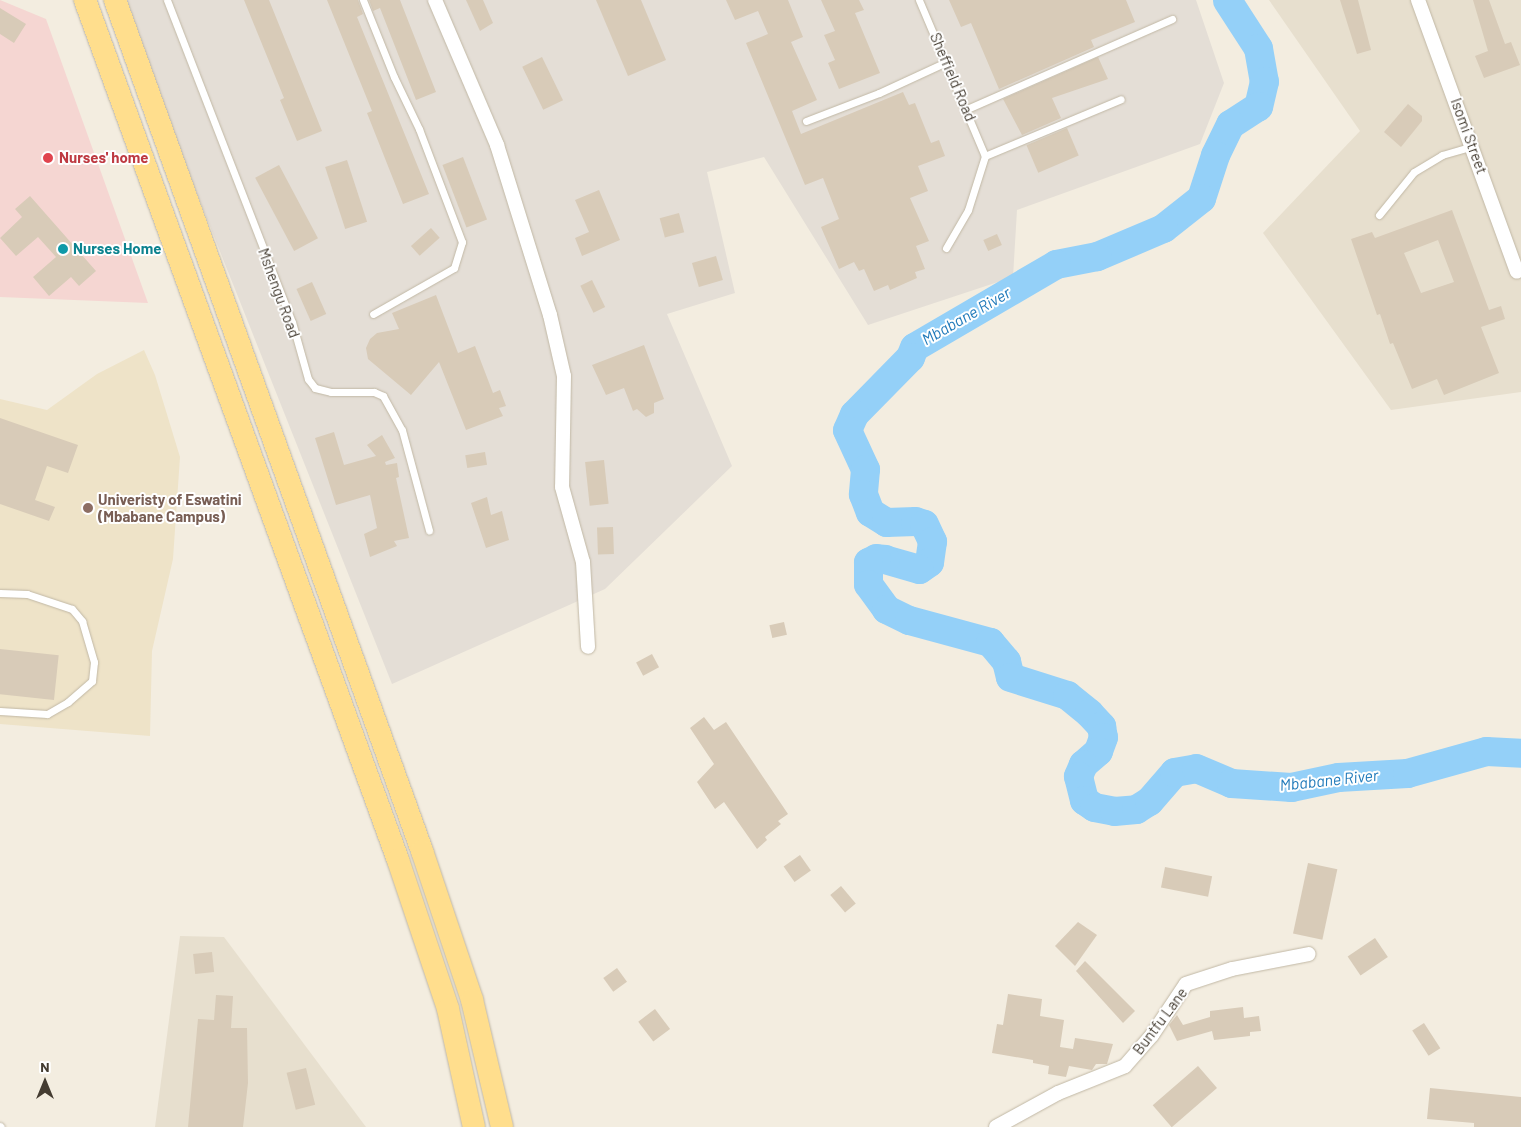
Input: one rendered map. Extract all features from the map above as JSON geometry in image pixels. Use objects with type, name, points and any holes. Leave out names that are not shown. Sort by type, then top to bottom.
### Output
[{"type":"main road","points":[[85,0],[398,860],[448,1009],[474,1127]]},
{"type":"main road","points":[[115,0],[422,851],[472,1000],[502,1127]]},
{"type":"street","points":[[436,0],[497,145],[550,315],[564,376],[562,487],[583,562],[588,647]]},
{"type":"street","name":"Isomi Street","points":[[1418,0],[1519,275]]},
{"type":"street","name":"Buntfu Lane","points":[[996,1127],[1058,1093],[1125,1066],[1152,1035],[1186,984],[1232,969],[1309,954]]},
{"type":"lane","name":"Mshengu Road","points":[[167,0],[292,322],[308,379],[315,388],[331,392],[374,392],[383,396],[402,430],[429,530]]},
{"type":"lane","points":[[363,0],[394,77],[420,129],[462,242],[454,268],[373,314]]},
{"type":"lane","name":"Sheffield Road","points":[[919,0],[967,109],[985,156]]},
{"type":"lane","points":[[967,109],[1172,19]]},
{"type":"lane","points":[[806,121],[879,93],[946,62]]},
{"type":"lane","points":[[946,248],[968,210],[985,156],[1121,98]]},
{"type":"lane","points":[[1379,215],[1414,172],[1442,155],[1473,146]]},
{"type":"lane","points":[[0,593],[27,594],[72,609],[82,621],[94,662],[92,681],[68,702],[47,714],[0,711]]},
{"type":"shaded area","name":"Nurses' home","points":[[0,0],[46,19],[148,303],[0,297]]},
{"type":"shaded area","points":[[120,0],[1196,0],[1224,83],[1200,144],[1017,210],[1013,277],[868,325],[764,157],[707,172],[735,293],[667,314],[732,466],[605,589],[392,684]]},
{"type":"shaded area","points":[[1269,0],[1521,0],[1521,392],[1391,410],[1263,233],[1360,131]]},
{"type":"shaded area","name":"Univeristy of Eswatini (Mbabane Campus)","points":[[144,350],[155,375],[180,457],[173,559],[152,651],[150,736],[0,724],[0,399],[47,410],[97,374]]},
{"type":"shaded area","points":[[180,936],[224,937],[366,1127],[155,1127]]},
{"type":"building","points":[[244,0],[269,0],[322,131],[297,141],[280,100],[284,98]]},
{"type":"building","points":[[327,0],[358,0],[363,14],[357,17],[429,194],[403,204],[367,113],[372,111]]},
{"type":"building","points":[[369,0],[400,0],[436,92],[416,100],[380,8],[373,11]]},
{"type":"building","points":[[466,0],[483,0],[493,23],[480,31]]},
{"type":"building","points":[[596,0],[641,0],[666,60],[628,76]]},
{"type":"building","points":[[726,0],[788,0],[803,37],[791,42],[817,100],[792,111],[801,134],[903,92],[909,105],[915,103],[931,143],[939,140],[945,156],[918,166],[928,191],[910,198],[929,241],[916,246],[925,269],[915,272],[917,278],[890,290],[888,285],[874,291],[864,269],[859,271],[854,262],[839,269],[821,227],[839,219],[823,178],[805,185],[746,43],[768,34],[758,11],[735,20]]},
{"type":"building","points":[[821,0],[859,0],[864,10],[855,13],[880,73],[839,89],[828,63],[835,60],[824,35],[835,31]]},
{"type":"building","points":[[949,0],[1126,0],[1135,22],[1091,40],[1094,47],[999,89],[971,23],[961,27]]},
{"type":"building","points":[[1340,0],[1358,0],[1371,50],[1357,54]]},
{"type":"building","points":[[1473,0],[1489,0],[1505,44],[1511,42],[1520,65],[1484,78],[1475,56],[1488,51]]},
{"type":"building","points":[[0,8],[26,24],[14,43],[0,34]]},
{"type":"building","points":[[542,57],[563,100],[543,110],[522,67]]},
{"type":"building","points":[[1098,57],[1108,79],[1052,98],[1061,118],[1022,135],[1003,99]]},
{"type":"building","points":[[1408,104],[1422,116],[1422,121],[1401,147],[1384,132]]},
{"type":"building","points":[[1067,128],[1079,156],[1038,173],[1026,145]]},
{"type":"building","points":[[463,157],[487,220],[466,227],[442,165]]},
{"type":"building","points":[[347,160],[367,222],[345,229],[325,167]]},
{"type":"building","points":[[279,165],[318,238],[294,251],[255,178]]},
{"type":"building","points":[[599,190],[620,240],[582,256],[575,238],[589,232],[575,200]]},
{"type":"building","name":"Nurses Home","points":[[30,196],[96,271],[79,286],[71,277],[49,296],[33,277],[56,257],[38,237],[16,256],[0,238],[22,217],[15,209]]},
{"type":"building","points":[[1452,210],[1489,310],[1501,306],[1505,319],[1481,327],[1499,373],[1444,395],[1437,379],[1412,389],[1393,343],[1390,344],[1380,314],[1377,315],[1351,239],[1372,232],[1375,238]],"holes":[[[1438,240],[1454,282],[1421,293],[1404,253]]]},
{"type":"building","points":[[679,213],[684,232],[665,237],[660,218]]},
{"type":"building","points":[[431,228],[440,238],[420,256],[411,246]]},
{"type":"building","points":[[997,234],[1002,245],[988,251],[983,240]]},
{"type":"building","points":[[716,256],[723,280],[699,287],[692,263]]},
{"type":"building","points":[[592,280],[605,307],[593,313],[580,286]]},
{"type":"building","points":[[312,282],[326,314],[311,321],[296,289]]},
{"type":"building","points":[[436,295],[458,353],[475,346],[493,393],[500,390],[506,406],[499,408],[503,416],[466,430],[439,362],[411,395],[368,359],[366,348],[370,339],[377,333],[399,329],[392,313]]},
{"type":"building","points":[[644,345],[664,399],[654,403],[654,413],[646,417],[637,409],[633,411],[624,388],[606,395],[592,365]]},
{"type":"building","points":[[0,418],[78,445],[68,473],[47,466],[35,500],[55,507],[49,521],[0,504]]},
{"type":"building","points":[[334,432],[344,465],[376,456],[367,445],[382,435],[395,458],[385,462],[386,465],[397,463],[399,477],[396,478],[409,538],[394,541],[397,546],[370,557],[364,534],[377,528],[370,495],[336,505],[315,438]]},
{"type":"building","points":[[485,452],[487,465],[467,468],[465,455]]},
{"type":"building","points":[[604,460],[609,504],[590,506],[585,462]]},
{"type":"building","points":[[487,497],[491,515],[502,511],[509,540],[486,548],[471,503]]},
{"type":"building","points":[[613,527],[614,554],[598,555],[597,528]]},
{"type":"building","points":[[784,622],[787,635],[772,638],[769,625]]},
{"type":"building","points":[[0,649],[59,655],[54,700],[0,694]]},
{"type":"building","points":[[652,654],[659,667],[643,676],[636,662]]},
{"type":"building","points":[[704,717],[714,730],[726,722],[788,814],[778,821],[781,824],[765,837],[767,840],[757,849],[724,802],[715,809],[697,782],[714,764],[690,728]]},
{"type":"building","points":[[800,855],[811,871],[795,882],[784,866]]},
{"type":"building","points":[[1308,863],[1337,869],[1322,940],[1293,933]]},
{"type":"building","points":[[1165,867],[1212,876],[1208,897],[1161,888]]},
{"type":"building","points":[[841,886],[856,904],[845,913],[830,895]]},
{"type":"building","points":[[1078,922],[1097,935],[1075,966],[1055,946]]},
{"type":"building","points":[[1375,938],[1388,957],[1361,976],[1348,956]]},
{"type":"building","points":[[212,952],[214,972],[195,974],[193,954]]},
{"type":"building","points":[[1085,961],[1135,1011],[1123,1023],[1076,971]]},
{"type":"building","points":[[617,968],[627,982],[613,992],[603,978]]},
{"type":"building","points":[[1008,994],[1042,999],[1040,1016],[1064,1020],[1060,1047],[1073,1049],[1075,1038],[1113,1044],[1107,1064],[1096,1064],[1092,1070],[1069,1066],[1066,1077],[1048,1074],[1049,1066],[1033,1063],[1033,1060],[992,1053],[997,1024],[1003,1025]]},
{"type":"building","points":[[216,995],[233,996],[231,1028],[247,1028],[248,1083],[243,1127],[188,1127],[198,1019],[214,1020]]},
{"type":"building","points":[[1243,1007],[1244,1018],[1259,1016],[1261,1031],[1250,1032],[1250,1036],[1214,1040],[1212,1031],[1177,1041],[1169,1025],[1177,1015],[1183,1025],[1210,1017],[1210,1011]]},
{"type":"building","points":[[655,1009],[670,1029],[653,1042],[638,1022]]},
{"type":"building","points":[[1424,1023],[1440,1048],[1429,1056],[1412,1031]]},
{"type":"building","points":[[1198,1066],[1217,1088],[1172,1127],[1153,1105]]},
{"type":"building","points":[[306,1068],[315,1105],[296,1110],[287,1073]]},
{"type":"building","points":[[1430,1088],[1521,1097],[1521,1127],[1474,1127],[1474,1123],[1427,1119]]},
{"type":"waterway","name":"Mbabane River","points":[[1227,0],[1258,48],[1264,81],[1258,106],[1230,124],[1215,155],[1201,198],[1163,228],[1097,256],[1056,264],[914,347],[910,357],[854,414],[847,430],[865,469],[863,494],[870,512],[886,522],[915,521],[924,524],[932,541],[929,562],[919,569],[885,559],[876,558],[868,562],[868,584],[886,609],[909,620],[990,642],[1006,661],[1010,677],[1067,695],[1089,713],[1101,726],[1103,737],[1098,751],[1083,764],[1078,776],[1084,800],[1094,807],[1114,811],[1136,809],[1149,801],[1174,772],[1196,768],[1231,783],[1291,787],[1338,777],[1407,773],[1486,751],[1521,753]]},
{"type":"place","name":"Nurses' home","points":[[48,158]]},
{"type":"place","name":"Nurses Home","points":[[63,249]]},
{"type":"place","name":"Univeristy of Eswatini (Mbabane Campus)","points":[[88,508]]}]
